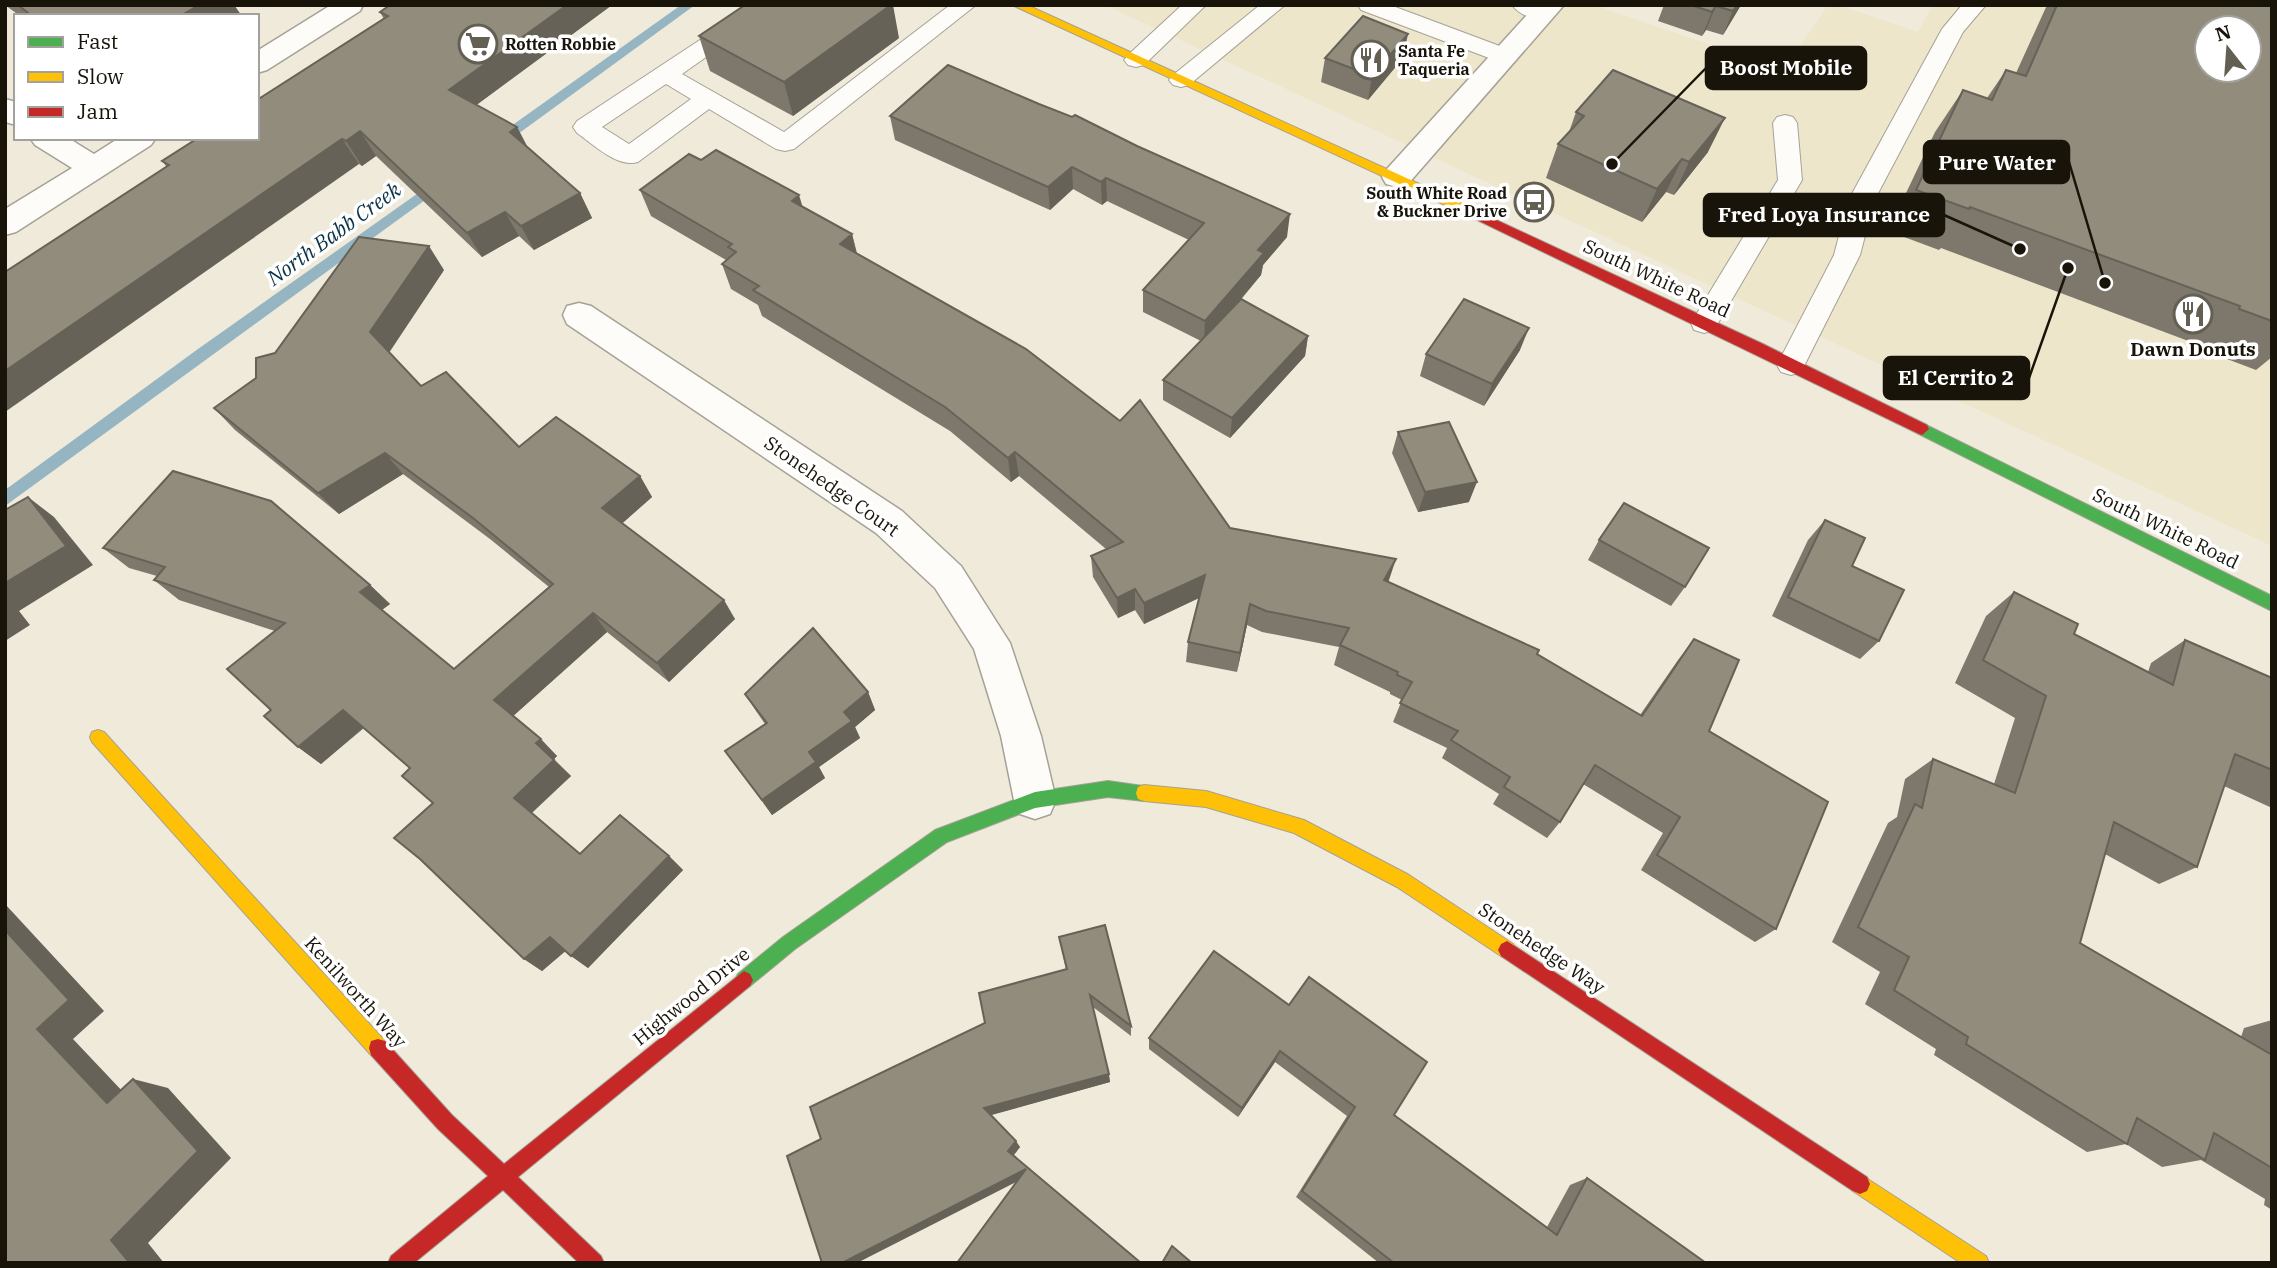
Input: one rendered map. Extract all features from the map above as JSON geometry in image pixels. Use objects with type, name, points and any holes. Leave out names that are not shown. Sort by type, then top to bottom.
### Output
[{"type":"street","points":[[259,63],[350,5]]},
{"type":"street","name":"South White Road","points":[[1017,5],[1397,177],[1704,323],[2272,604]]},
{"type":"street","points":[[1397,177],[1505,57],[1539,8]]},
{"type":"street","points":[[49,140],[93,167]]},
{"type":"street","points":[[5,224],[138,140]]},
{"type":"street","name":"Stonehedge Court","points":[[579,315],[889,522],[948,577],[991,643],[1021,736],[1035,800]]},
{"type":"street","name":"Kenilworth Way","points":[[98,737],[445,1122],[594,1263]]},
{"type":"street","name":"Stonehedge Way","points":[[1035,800],[1108,789],[1206,799],[1298,826],[1403,881],[1979,1263]]},
{"type":"street","name":"Highwood Drive","points":[[398,1263],[789,943],[941,835],[1035,800]]},
{"type":"lane","points":[[707,99],[629,156],[585,127],[769,5]]},
{"type":"lane","points":[[665,74],[785,143],[965,5]]},
{"type":"lane","points":[[1136,60],[1195,5]]},
{"type":"lane","points":[[1181,80],[1274,5]]},
{"type":"lane","points":[[1369,5],[1505,57]]},
{"type":"lane","points":[[1791,365],[1847,255],[1861,201],[1953,29],[1975,5]]},
{"type":"lane","points":[[1704,323],[1790,180],[1784,122]]},
{"type":"shaded area","points":[[1105,5],[1594,5],[1784,70],[1828,5],[1838,5],[1918,32],[1933,5],[2272,5],[2272,546]]},
{"type":"building","points":[[18,5],[199,5],[183,14],[29,14]]},
{"type":"building","points":[[390,5],[567,5],[449,90],[517,127],[510,132],[580,193],[521,226],[505,212],[467,233],[360,131],[346,141],[342,139],[5,371],[5,272],[169,165],[162,161],[195,140],[259,140],[259,99],[388,16],[380,12]]},
{"type":"building","points":[[745,5],[891,5],[784,82],[699,36]]},
{"type":"building","points":[[1691,5],[1737,5],[1733,11],[1716,6],[1712,12]]},
{"type":"building","points":[[2057,5],[2272,5],[2272,321],[2239,309],[2240,306],[1970,207],[1969,209],[1916,190],[1963,90],[1992,100],[2006,70],[2026,76]]},
{"type":"building","points":[[1363,16],[1408,34],[1372,76],[1325,58]]},
{"type":"building","points":[[948,65],[1072,117],[1075,115],[1137,146],[1290,214],[1258,250],[1264,253],[1205,321],[1143,290],[1204,223],[1106,178],[1101,182],[1072,167],[1048,187],[890,116]]},
{"type":"building","points":[[1613,70],[1725,118],[1689,162],[1682,159],[1657,189],[1558,144],[1584,116],[1576,112]]},
{"type":"building","points":[[716,150],[799,195],[792,201],[852,234],[840,244],[1026,349],[1120,421],[1140,400],[1230,528],[1396,559],[1384,580],[1539,650],[1537,654],[1642,716],[1694,639],[1739,660],[1709,731],[1828,802],[1776,929],[1657,855],[1680,817],[1595,765],[1560,822],[1504,787],[1510,777],[1451,740],[1458,731],[1400,703],[1412,682],[1397,675],[1398,672],[1340,645],[1349,628],[1266,611],[1250,604],[1240,653],[1188,642],[1205,575],[1144,603],[1135,589],[1117,598],[1091,556],[1123,542],[1015,452],[1008,458],[945,407],[753,290],[759,286],[722,264],[736,252],[728,247],[732,244],[640,190],[689,154],[701,160]]},
{"type":"building","points":[[359,237],[429,246],[370,332],[421,386],[446,372],[519,447],[556,417],[640,476],[602,508],[724,600],[657,663],[593,613],[494,700],[541,739],[536,743],[554,760],[514,798],[580,854],[620,815],[669,856],[571,956],[550,937],[524,959],[420,859],[394,838],[433,803],[402,776],[410,768],[343,710],[298,747],[264,716],[271,710],[227,669],[285,623],[154,580],[165,567],[103,548],[173,471],[271,501],[370,585],[360,592],[454,669],[553,584],[473,518],[385,453],[318,493],[214,408],[256,378],[256,358],[275,353]]},
{"type":"building","points":[[1241,299],[1308,336],[1232,418],[1163,380]]},
{"type":"building","points":[[1464,299],[1529,328],[1492,384],[1426,354]]},
{"type":"building","points":[[1449,422],[1477,482],[1425,492],[1398,432]]},
{"type":"building","points":[[28,497],[66,546],[5,583],[5,510]]},
{"type":"building","points":[[1624,503],[1709,548],[1685,587],[1599,540]]},
{"type":"building","points":[[1825,520],[1865,538],[1852,566],[1904,590],[1879,641],[1788,597]]},
{"type":"building","points":[[2014,592],[2078,624],[2074,634],[2173,685],[2185,640],[2272,678],[2272,770],[2235,754],[2197,867],[2114,822],[2080,943],[2272,1055],[2272,1168],[2214,1133],[2205,1160],[2137,1118],[2127,1144],[1966,1044],[1968,1037],[1894,990],[1909,957],[1858,927],[1915,804],[1922,808],[1933,759],[2015,793],[2046,696],[1983,660]]},
{"type":"building","points":[[813,628],[868,692],[844,712],[852,721],[809,752],[816,762],[762,800],[725,751],[767,723],[745,694]]},
{"type":"building","points":[[1105,925],[1131,1026],[1090,995],[1109,1074],[984,1108],[1016,1141],[1008,1151],[1141,1263],[957,1263],[1026,1169],[842,1263],[822,1263],[787,1156],[821,1139],[810,1107],[985,1023],[979,993],[1067,969],[1059,937]]},
{"type":"building","points":[[5,930],[69,1000],[37,1029],[107,1103],[133,1079],[198,1151],[111,1240],[128,1263],[5,1263]]},
{"type":"building","points":[[1214,951],[1289,1005],[1309,977],[1427,1062],[1394,1115],[1557,1235],[1587,1178],[1706,1263],[1394,1263],[1302,1191],[1355,1107],[1280,1051],[1242,1108],[1149,1038]]},
{"type":"building","points":[[1172,1246],[1192,1263],[1162,1263]]},
{"type":"waterway","name":"North Babb Creek","points":[[498,142],[689,5]]},
{"type":"waterway","name":"North Babb Creek","points":[[5,499],[438,184]]},
{"type":"traffic: fast","points":[[1922,429],[2272,604]]},
{"type":"traffic: fast","points":[[744,980],[789,943],[941,836],[1035,800],[1108,789],[1144,793]]},
{"type":"traffic: slow","points":[[1017,5],[1477,215]]},
{"type":"traffic: slow","points":[[98,737],[378,1048]]},
{"type":"traffic: slow","points":[[1144,793],[1206,799],[1298,826],[1403,881],[1507,950]]},
{"type":"traffic: slow","points":[[1860,1184],[1979,1263]]},
{"type":"traffic: jam","points":[[1477,215],[1922,429]]},
{"type":"traffic: jam","points":[[1507,950],[1860,1184]]},
{"type":"traffic: jam","points":[[398,1263],[744,980]]},
{"type":"traffic: jam","points":[[378,1048],[445,1122],[594,1263]]},
{"type":"place","name":"Rotten Robbie","points":[[478,44]]},
{"type":"place","name":"Santa Fe Taqueria","points":[[1371,60]]},
{"type":"place","name":"Boost Mobile","points":[[1612,164]]},
{"type":"place","name":"South White Road & Buckner Drive","points":[[1534,202]]},
{"type":"place","name":"Fred Loya Insurance","points":[[2020,249]]},
{"type":"place","name":"El Cerrito 2","points":[[2068,268]]},
{"type":"place","name":"Pure Water","points":[[2105,283]]},
{"type":"place","name":"Dawn Donuts","points":[[2193,314]]}]
